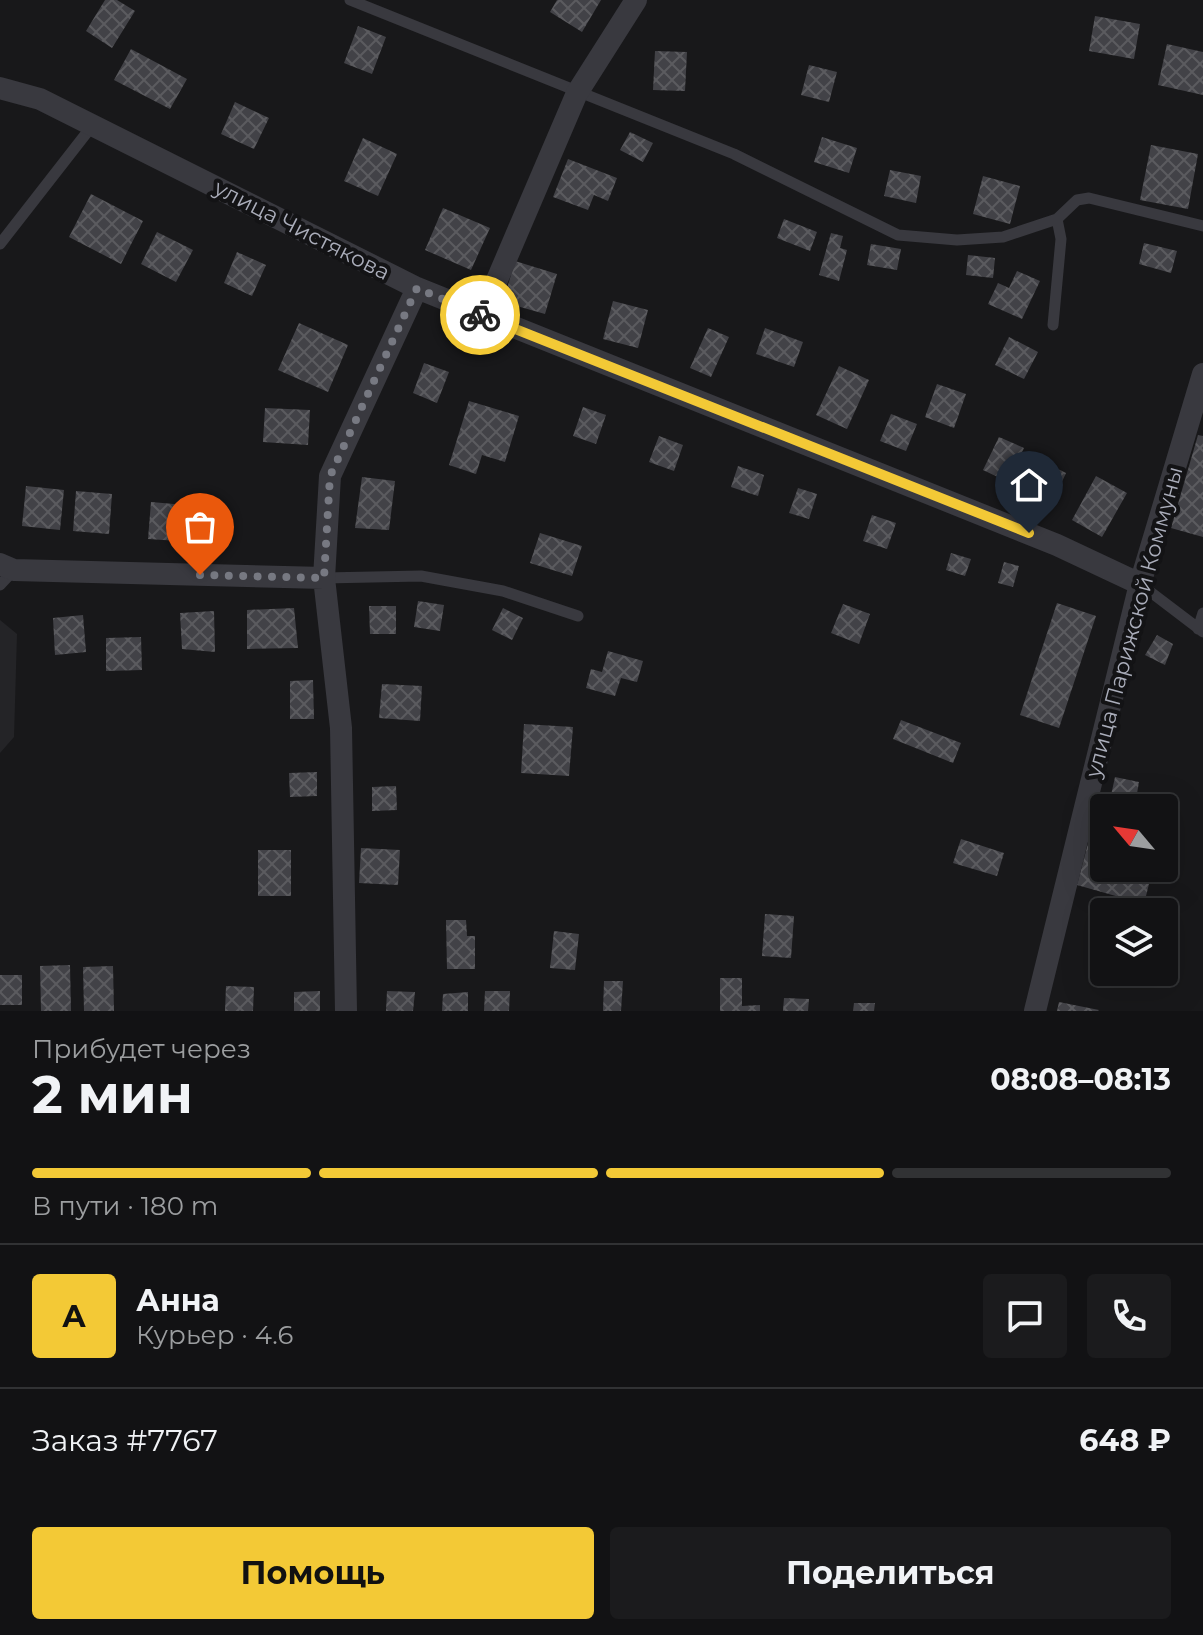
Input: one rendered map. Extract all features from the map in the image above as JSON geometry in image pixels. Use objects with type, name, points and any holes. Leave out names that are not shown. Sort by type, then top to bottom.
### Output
[{"type":"street","points":[[482,315],[577,93],[636,0]]},
{"type":"street","name":"улица Чистякова","points":[[0,88],[40,99],[417,288],[1057,545],[1140,584]]},
{"type":"street","points":[[346,1011],[341,728],[324,578],[330,476],[417,288]]},
{"type":"street","name":"улица Парижской Коммуны","points":[[1035,1011],[1140,584],[1203,374]]},
{"type":"street","points":[[5,573],[324,578]]},
{"type":"lane","points":[[350,0],[734,154],[898,235],[957,240],[1003,237],[1057,219],[1077,200],[1089,198],[1203,226]]},
{"type":"lane","points":[[0,244],[92,126]]},
{"type":"lane","points":[[1053,325],[1061,239],[1057,219]]},
{"type":"lane","points":[[324,578],[421,576],[503,591],[578,616]]},
{"type":"lane","points":[[1140,584],[1201,630]]},
{"type":"lane","points":[[1201,630],[1203,613]]},
{"type":"shaded area","points":[[0,620],[17,634],[14,737],[0,753]]},
{"type":"building","points":[[105,0],[117,0],[135,11],[112,48],[86,31]]},
{"type":"building","points":[[557,0],[601,0],[582,32],[550,12]]},
{"type":"building","points":[[1095,16],[1140,24],[1134,59],[1089,51]]},
{"type":"building","points":[[358,26],[386,37],[372,74],[344,63]]},
{"type":"building","points":[[1167,44],[1203,52],[1203,95],[1158,85]]},
{"type":"building","points":[[131,49],[187,79],[170,109],[114,80]]},
{"type":"building","points":[[655,51],[687,52],[685,91],[653,90]]},
{"type":"building","points":[[809,65],[837,72],[829,102],[801,95]]},
{"type":"building","points":[[235,102],[269,118],[254,149],[221,134]]},
{"type":"building","points":[[630,132],[653,143],[643,162],[620,150]]},
{"type":"building","points":[[822,137],[857,148],[849,173],[814,162]]},
{"type":"building","points":[[363,138],[397,154],[378,196],[344,181]]},
{"type":"building","points":[[1151,145],[1198,154],[1188,209],[1140,200]]},
{"type":"building","points":[[568,159],[617,178],[608,201],[594,195],[588,210],[553,197]]},
{"type":"building","points":[[890,170],[921,176],[916,203],[884,196]]},
{"type":"building","points":[[983,176],[1020,186],[1010,224],[973,214]]},
{"type":"building","points":[[91,194],[143,221],[121,264],[69,237]]},
{"type":"building","points":[[443,208],[490,228],[471,270],[425,250]]},
{"type":"building","points":[[784,219],[817,232],[810,251],[777,238]]},
{"type":"building","points":[[157,232],[193,250],[176,282],[141,264]]},
{"type":"building","points":[[831,233],[843,236],[840,248],[847,250],[839,281],[819,275]]},
{"type":"building","points":[[1144,243],[1177,251],[1171,273],[1139,264]]},
{"type":"building","points":[[871,244],[901,249],[897,270],[867,265]]},
{"type":"building","points":[[237,252],[266,265],[252,296],[224,283]]},
{"type":"building","points":[[968,255],[995,258],[993,278],[966,275]]},
{"type":"building","points":[[515,261],[557,274],[545,314],[503,302]]},
{"type":"building","points":[[1017,271],[1040,281],[1022,319],[988,304],[998,283],[1009,288]]},
{"type":"building","points":[[613,301],[648,310],[638,348],[603,339]]},
{"type":"building","points":[[299,323],[348,345],[328,392],[278,370]]},
{"type":"building","points":[[708,328],[729,337],[711,377],[690,368]]},
{"type":"building","points":[[765,328],[803,342],[794,367],[756,354]]},
{"type":"building","points":[[1009,337],[1038,352],[1024,379],[995,365]]},
{"type":"building","points":[[424,363],[449,372],[437,403],[413,393]]},
{"type":"building","points":[[839,366],[869,380],[847,429],[816,415]]},
{"type":"building","points":[[937,384],[966,394],[954,428],[925,417]]},
{"type":"building","points":[[469,401],[519,416],[505,462],[482,455],[476,474],[449,465]]},
{"type":"building","points":[[583,407],[606,415],[596,444],[573,436]]},
{"type":"building","points":[[265,408],[310,410],[308,445],[263,442]]},
{"type":"building","points":[[891,414],[917,424],[906,451],[880,441]]},
{"type":"building","points":[[1198,435],[1203,436],[1203,537],[1171,528]]},
{"type":"building","points":[[659,436],[683,445],[674,471],[649,462]]},
{"type":"building","points":[[999,437],[1024,448],[1008,482],[983,470]]},
{"type":"building","points":[[1042,461],[1066,473],[1049,510],[1024,498]]},
{"type":"building","points":[[738,466],[764,475],[758,496],[731,487]]},
{"type":"building","points":[[1096,476],[1127,493],[1102,537],[1072,520]]},
{"type":"building","points":[[362,477],[395,481],[389,530],[355,528]]},
{"type":"building","points":[[26,486],[64,490],[60,530],[22,526]]},
{"type":"building","points":[[798,488],[817,494],[809,519],[789,513]]},
{"type":"building","points":[[76,491],[112,494],[109,534],[73,531]]},
{"type":"building","points":[[151,502],[197,506],[194,542],[148,539]]},
{"type":"building","points":[[872,515],[896,523],[887,549],[863,541]]},
{"type":"building","points":[[540,533],[582,546],[572,576],[530,563]]},
{"type":"building","points":[[951,553],[971,559],[965,576],[946,570]]},
{"type":"building","points":[[1004,562],[1019,566],[1013,587],[998,583]]},
{"type":"building","points":[[418,601],[444,605],[440,631],[414,627]]},
{"type":"building","points":[[1057,603],[1096,616],[1059,728],[1020,715]]},
{"type":"building","points":[[843,604],[870,614],[859,644],[831,633]]},
{"type":"building","points":[[369,606],[396,606],[396,634],[370,634]]},
{"type":"building","points":[[294,608],[298,648],[247,649],[247,610]]},
{"type":"building","points":[[503,608],[523,618],[512,640],[492,630]]},
{"type":"building","points":[[214,611],[215,652],[182,649],[180,613]]},
{"type":"building","points":[[83,615],[86,652],[55,655],[53,618]]},
{"type":"building","points":[[1157,635],[1173,644],[1165,665],[1145,655]]},
{"type":"building","points":[[141,637],[142,670],[106,671],[106,638]]},
{"type":"building","points":[[608,651],[643,661],[637,682],[621,678],[615,696],[586,688],[591,669],[602,672]]},
{"type":"building","points":[[313,680],[314,719],[290,719],[290,681]]},
{"type":"building","points":[[382,684],[422,686],[420,721],[379,718]]},
{"type":"building","points":[[901,720],[961,743],[953,763],[893,739]]},
{"type":"building","points":[[524,724],[573,727],[569,776],[521,773]]},
{"type":"building","points":[[317,772],[317,796],[290,797],[289,773]]},
{"type":"building","points":[[1115,777],[1139,782],[1137,794],[1111,794]]},
{"type":"building","points":[[396,786],[397,810],[372,811],[372,787]]},
{"type":"building","points":[[1090,836],[1090,882],[1150,882],[1146,898],[1123,898],[1077,885]]},
{"type":"building","points":[[961,839],[1004,853],[997,876],[953,863]]},
{"type":"building","points":[[361,848],[400,850],[398,885],[359,883]]},
{"type":"building","points":[[258,850],[291,850],[291,896],[258,896]]},
{"type":"building","points":[[765,914],[794,916],[791,958],[762,956]]},
{"type":"building","points":[[446,920],[466,920],[467,936],[475,936],[475,969],[447,969]]},
{"type":"building","points":[[554,931],[579,934],[575,970],[550,968]]},
{"type":"building","points":[[70,965],[71,1011],[41,1011],[40,966]]},
{"type":"building","points":[[113,966],[114,1011],[84,1011],[83,967]]},
{"type":"building","points":[[0,975],[22,975],[22,1005],[0,1005]]},
{"type":"building","points":[[720,978],[742,978],[742,1006],[760,1005],[760,1011],[720,1011]]},
{"type":"building","points":[[604,981],[623,981],[621,1011],[603,1011]]},
{"type":"building","points":[[226,986],[254,987],[253,1011],[225,1011]]},
{"type":"building","points":[[320,991],[320,1011],[294,1011],[294,992]]},
{"type":"building","points":[[387,991],[415,992],[413,1011],[386,1011]]},
{"type":"building","points":[[485,991],[510,991],[509,1011],[484,1011]]},
{"type":"building","points":[[468,992],[468,1011],[442,1011],[443,994]]},
{"type":"building","points":[[784,998],[809,999],[808,1011],[783,1011]]},
{"type":"building","points":[[1059,1002],[1099,1010],[1057,1011]]},
{"type":"building","points":[[854,1003],[875,1003],[874,1011],[853,1011]]},
{"type":"way so far","points":[[200,575],[324,578],[330,476],[417,288],[480,315]]},
{"type":"route","points":[[480,315],[1029,533]]}]
